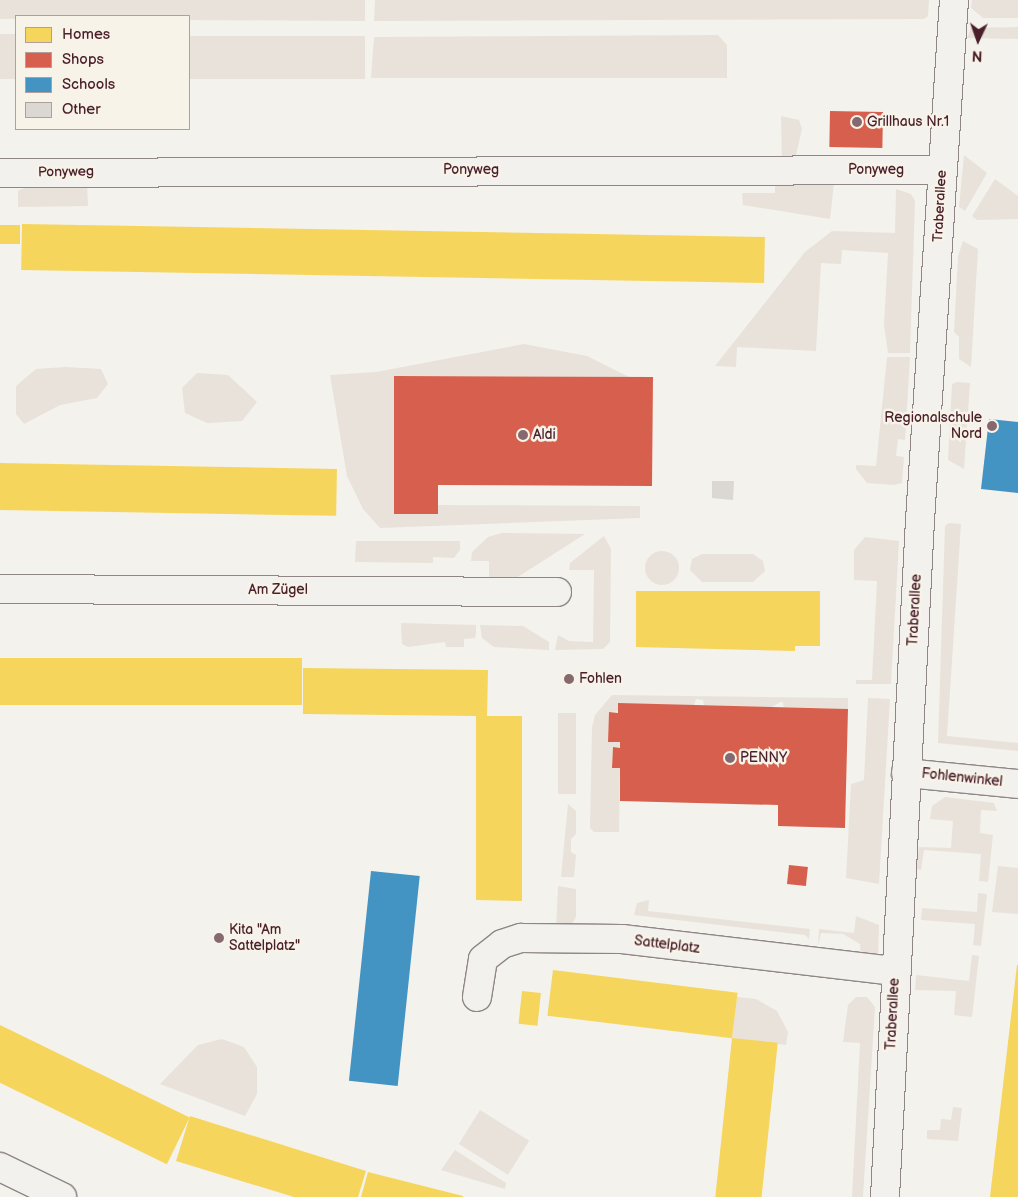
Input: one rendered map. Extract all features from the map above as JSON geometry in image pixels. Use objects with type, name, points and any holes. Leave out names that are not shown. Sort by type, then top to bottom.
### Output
[{"type":"street","name":"Traberallee","points":[[885,1197],[906,772],[953,12]]},
{"type":"street","name":"Ponyweg","points":[[0,173],[942,170]]},
{"type":"street","name":"Am Zügel","points":[[0,589],[557,592]]},
{"type":"street","name":"Fohlenwinkel","points":[[906,772],[1018,784]]},
{"type":"street","name":"Sattelplatz","points":[[477,997],[483,959],[502,944],[521,938],[622,939],[895,971]]},
{"type":"street","points":[[0,1168],[62,1197]]},
{"type":"shaded area","points":[[0,0],[365,0],[365,21],[190,20],[190,15],[15,15],[15,19],[0,19]]},
{"type":"shaded area","points":[[375,0],[929,0],[928,16],[924,19],[374,21]]},
{"type":"shaded area","points":[[972,0],[1018,0],[1018,18],[983,18],[971,8]]},
{"type":"shaded area","points":[[1018,27],[1018,39],[967,38],[971,28]]},
{"type":"shaded area","points":[[0,34],[15,34],[15,79],[0,79]]},
{"type":"shaded area","points":[[718,35],[727,45],[727,78],[371,78],[374,37]]},
{"type":"shaded area","points":[[190,36],[365,36],[365,79],[190,79]]},
{"type":"shaded area","points":[[781,116],[799,120],[802,129],[795,159],[782,165]]},
{"type":"shaded area","points":[[964,155],[987,173],[965,211],[959,207]]},
{"type":"shaded area","points":[[995,179],[1018,196],[1018,219],[977,220],[972,216]]},
{"type":"shaded area","points":[[87,183],[88,206],[18,207],[18,191],[33,184]]},
{"type":"shaded area","points":[[775,183],[834,183],[830,219],[743,205],[742,193],[775,193]]},
{"type":"shaded area","points":[[896,189],[911,194],[915,201],[910,353],[888,353],[884,325],[888,253],[842,250],[841,264],[821,263],[816,351],[737,347],[736,367],[715,366],[805,252],[832,231],[895,233]]},
{"type":"shaded area","points":[[963,241],[978,249],[971,367],[959,359],[959,337],[954,332],[958,256]]},
{"type":"shaded area","points":[[524,344],[587,356],[629,377],[394,376],[394,513],[438,505],[640,506],[640,518],[380,528],[363,509],[347,476],[330,375],[376,372]]},
{"type":"shaded area","points":[[887,357],[910,357],[905,440],[898,439],[896,456],[904,457],[902,483],[894,485],[867,483],[856,469],[856,465],[876,466]]},
{"type":"shaded area","points":[[66,367],[101,369],[108,384],[97,398],[60,405],[24,424],[16,414],[16,386],[36,369]]},
{"type":"shaded area","points":[[197,373],[228,375],[257,402],[242,421],[207,423],[185,413],[182,388]]},
{"type":"shaded area","points":[[957,382],[970,383],[964,469],[948,460],[952,384]]},
{"type":"shaded area","points":[[949,523],[961,524],[947,736],[1018,743],[1018,751],[938,743],[945,526]]},
{"type":"shaded area","points":[[502,533],[585,534],[513,580],[489,580],[489,561],[471,561],[472,552],[488,537]]},
{"type":"shaded area","points":[[604,536],[611,549],[610,642],[603,649],[555,650],[558,635],[569,641],[593,642],[594,570],[569,570],[570,563]]},
{"type":"shaded area","points":[[865,537],[899,541],[891,684],[856,684],[856,680],[872,680],[877,581],[854,580],[854,550]]},
{"type":"shaded area","points":[[356,541],[460,541],[460,550],[454,558],[433,557],[433,563],[355,562]]},
{"type":"shaded area","points":[[662,551],[674,556],[679,568],[674,580],[662,585],[650,580],[645,568],[650,556]]},
{"type":"shaded area","points":[[702,554],[753,554],[763,561],[765,571],[753,582],[702,582],[690,570],[692,559]]},
{"type":"shaded area","points":[[401,623],[476,625],[476,633],[475,638],[464,639],[464,647],[446,647],[445,642],[408,647],[402,644]]},
{"type":"shaded area","points":[[480,625],[523,626],[549,642],[549,650],[494,647],[482,638]]},
{"type":"shaded area","points":[[612,695],[848,698],[848,709],[784,707],[782,701],[772,707],[704,705],[703,700],[696,699],[694,705],[609,712],[608,742],[620,742],[620,748],[613,748],[612,767],[620,768],[619,832],[594,832],[590,828],[592,728],[595,715]]},
{"type":"shaded area","points":[[868,698],[890,699],[879,884],[846,878],[851,784],[864,780]]},
{"type":"shaded area","points":[[558,713],[576,713],[576,794],[558,794]]},
{"type":"shaded area","points":[[945,797],[994,803],[997,811],[981,810],[980,833],[993,835],[988,882],[979,881],[981,854],[924,850],[921,870],[916,869],[919,847],[951,848],[953,821],[930,819],[932,806]]},
{"type":"shaded area","points":[[568,804],[576,811],[576,834],[571,839],[571,852],[576,855],[574,877],[561,877]]},
{"type":"shaded area","points":[[998,866],[1018,868],[1018,914],[992,912]]},
{"type":"shaded area","points":[[558,886],[576,889],[576,917],[570,927],[556,929]]},
{"type":"shaded area","points":[[978,893],[987,894],[981,946],[973,945],[975,924],[921,920],[922,908],[977,912]]},
{"type":"shaded area","points":[[649,900],[648,911],[810,929],[809,939],[805,935],[634,915],[637,903]]},
{"type":"shaded area","points":[[856,916],[879,925],[878,956],[861,958],[860,944],[843,934],[821,933],[818,946],[819,929],[854,933]]},
{"type":"shaded area","points":[[972,955],[979,956],[972,1017],[954,1015],[956,991],[915,990],[916,975],[969,981]]},
{"type":"shaded area","points":[[737,997],[756,999],[777,1011],[788,1032],[786,1045],[732,1038]]},
{"type":"shaded area","points":[[856,997],[867,997],[875,1007],[863,1197],[852,1197],[860,1043],[843,1042],[848,1005]]},
{"type":"shaded area","points":[[222,1039],[244,1047],[257,1067],[257,1094],[245,1116],[160,1084],[198,1045]]},
{"type":"shaded area","points":[[953,1107],[962,1108],[958,1141],[927,1139],[927,1130],[940,1130],[941,1119],[951,1120]]},
{"type":"shaded area","points":[[480,1110],[529,1141],[508,1175],[459,1144]]},
{"type":"shaded area","points":[[455,1150],[506,1183],[505,1189],[441,1170]]},
{"type":"building: Homes","points":[[22,224],[765,237],[764,283],[21,270]]},
{"type":"building: Homes","points":[[0,225],[20,225],[20,244],[0,244]]},
{"type":"building: Homes","points":[[0,463],[337,469],[336,516],[0,510]]},
{"type":"building: Homes","points":[[636,591],[820,591],[820,646],[795,646],[795,651],[636,647]]},
{"type":"building: Homes","points":[[0,658],[302,658],[302,705],[0,705]]},
{"type":"building: Homes","points":[[303,668],[488,670],[487,716],[522,716],[522,901],[476,900],[476,716],[303,714]]},
{"type":"building: Homes","points":[[1017,965],[1018,1197],[990,1197]]},
{"type":"building: Homes","points":[[553,970],[738,993],[732,1038],[547,1016]]},
{"type":"building: Homes","points":[[522,991],[541,993],[537,1026],[519,1024]]},
{"type":"building: Homes","points":[[0,1025],[190,1117],[167,1164],[0,1083]]},
{"type":"building: Homes","points":[[732,1038],[778,1043],[762,1197],[715,1197]]},
{"type":"building: Homes","points":[[190,1116],[366,1171],[358,1197],[294,1197],[176,1161]]},
{"type":"building: Homes","points":[[368,1172],[463,1196],[463,1197],[361,1197]]},
{"type":"building: Shops","name":"Grillhaus Nr.1","points":[[830,111],[883,112],[882,148],[829,147]]},
{"type":"building: Shops","name":"Aldi","points":[[394,376],[653,377],[652,486],[438,485],[438,514],[394,514]]},
{"type":"building: Shops","name":"PENNY","points":[[618,703],[848,709],[845,828],[778,826],[778,805],[620,801],[620,768],[612,768],[613,747],[620,748],[620,742],[608,742],[609,712],[618,713]]},
{"type":"building: Shops","points":[[789,865],[808,867],[806,886],[787,884]]},
{"type":"building: Schools","points":[[989,419],[1018,422],[1018,493],[981,489]]},
{"type":"building: Schools","points":[[371,871],[420,876],[398,1086],[349,1081]]},
{"type":"building: Other","points":[[712,481],[734,481],[733,500],[712,498]]},
{"type":"place","name":"Grillhaus Nr.1","points":[[857,122]]},
{"type":"place","name":"Regionalschule Nord","points":[[992,426]]},
{"type":"place","name":"Aldi","points":[[523,435]]},
{"type":"place","name":"Fohlen","points":[[569,679]]},
{"type":"place","name":"PENNY","points":[[730,758]]},
{"type":"place","name":"Kita \"Am Sattelplatz\"","points":[[219,938]]}]
